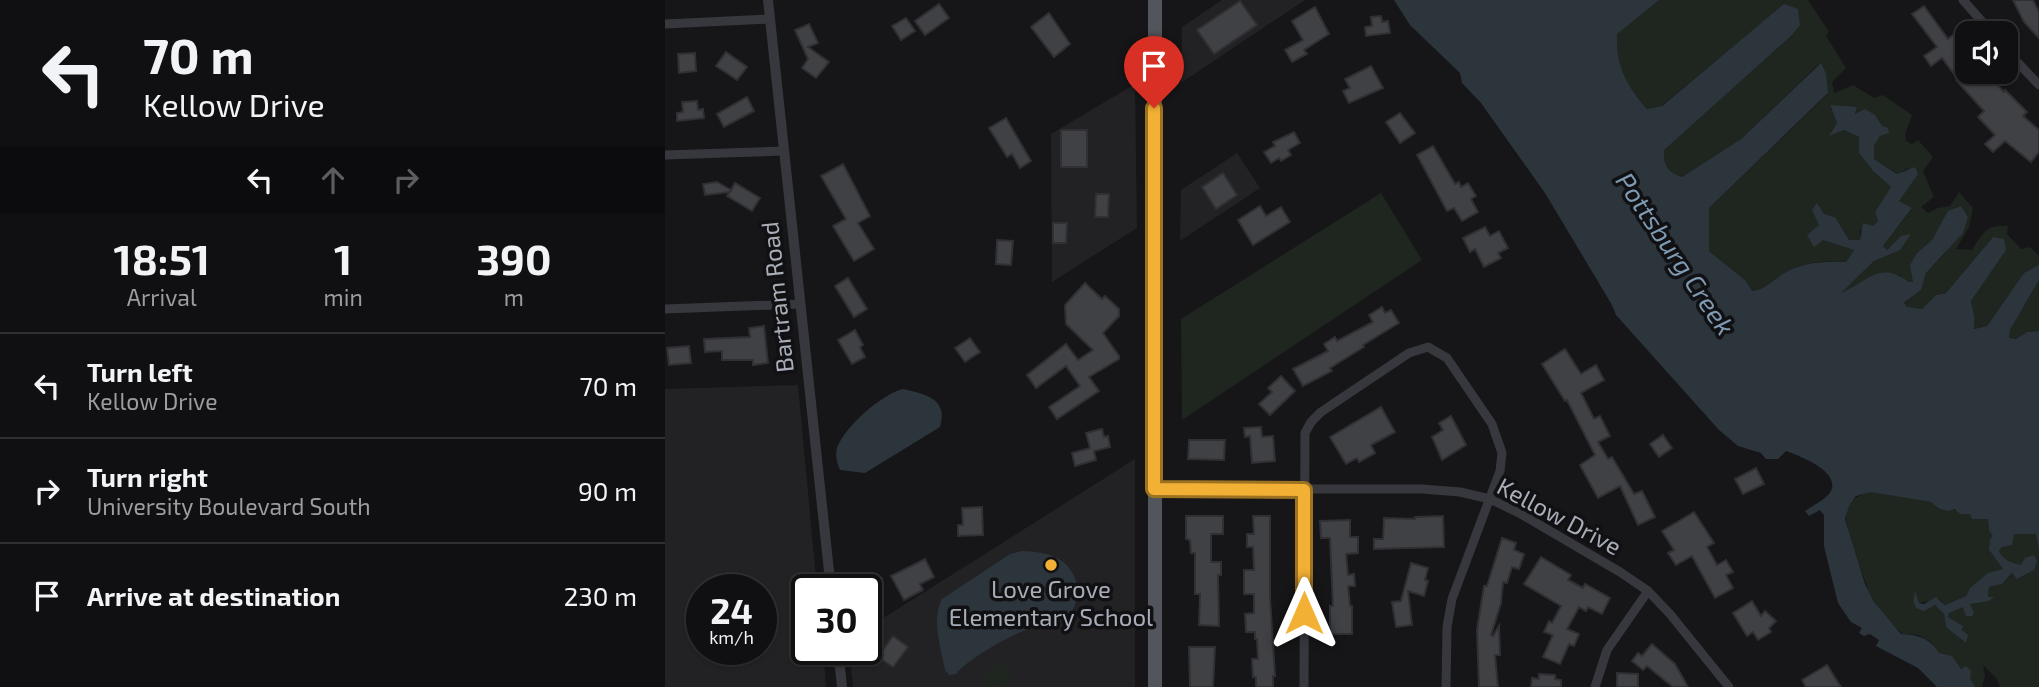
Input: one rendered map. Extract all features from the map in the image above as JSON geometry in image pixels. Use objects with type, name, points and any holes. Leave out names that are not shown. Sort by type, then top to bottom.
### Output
[{"type":"main road","points":[[1155,0],[1155,687]]},
{"type":"street","name":"Bartram Road","points":[[768,0],[829,574]]},
{"type":"street","points":[[1963,0],[1981,21]]},
{"type":"street","points":[[665,24],[770,19]]},
{"type":"street","points":[[2018,63],[2039,85]]},
{"type":"street","points":[[665,155],[783,151]]},
{"type":"street","points":[[665,309],[800,304]]},
{"type":"street","points":[[1304,687],[1305,433],[1321,412],[1409,353],[1428,347],[1447,358],[1498,436],[1502,453],[1500,471],[1452,599],[1447,627],[1446,687]]},
{"type":"street","name":"Kellow Drive","points":[[1154,489],[1422,489],[1459,492],[1490,499],[1621,572],[1647,592],[1670,614],[1730,687]]},
{"type":"street","points":[[1595,687],[1607,650],[1647,592]]},
{"type":"street","points":[[840,665],[842,687]]},
{"type":"shaded area","points":[[1222,0],[1305,0],[1181,83],[1182,27]]},
{"type":"shaded area","points":[[1659,0],[1808,0],[1829,32],[1826,36],[1846,68],[1832,82],[1834,93],[1853,85],[1874,98],[1883,95],[1912,115],[1905,134],[1906,141],[1912,144],[1918,140],[1933,157],[1923,171],[1934,197],[1921,207],[1928,213],[1950,206],[1959,192],[1973,208],[1969,227],[1956,249],[1972,250],[1990,228],[2008,226],[2007,234],[2021,249],[2030,247],[2039,256],[2039,265],[2024,273],[1987,326],[1973,329],[1971,301],[2005,250],[1993,237],[1946,293],[1936,295],[1922,309],[1907,308],[1904,304],[1921,290],[1926,273],[1945,253],[1938,230],[1932,240],[1917,253],[1914,282],[1909,282],[1899,275],[1838,295],[1874,261],[1885,256],[1901,236],[1887,250],[1883,246],[1912,209],[1899,201],[1908,168],[1898,174],[1874,159],[1874,146],[1880,136],[1889,133],[1860,113],[1855,114],[1857,108],[1830,106],[1837,123],[1830,135],[1844,130],[1860,137],[1859,153],[1873,171],[1891,187],[1875,212],[1878,221],[1873,226],[1860,230],[1860,240],[1849,240],[1835,217],[1824,214],[1817,204],[1823,240],[1854,250],[1846,262],[1800,266],[1766,286],[1751,291],[1745,280],[1709,251],[1709,208],[1828,94],[1820,63],[1741,139],[1682,177],[1669,170],[1663,150],[1791,36],[1784,5],[1661,106],[1647,109],[1623,74],[1618,56],[1617,33]]},
{"type":"shaded area","points":[[1135,84],[1137,228],[1052,282],[1051,134]]},
{"type":"shaded area","points":[[1237,153],[1260,188],[1180,241],[1181,190]]},
{"type":"shaded area","points":[[1381,193],[1422,260],[1182,420],[1181,319]]},
{"type":"shaded area","points":[[2039,280],[2039,331],[2027,332],[2016,339],[2009,338],[2010,330]]},
{"type":"shaded area","points":[[798,385],[816,574],[791,574],[791,665],[824,665],[826,687],[665,687],[665,389]]},
{"type":"shaded area","name":"Love Grove Elementary School","points":[[1135,459],[1135,687],[853,687],[851,665],[882,665],[882,619]]},
{"type":"shaded area","points":[[1871,491],[1931,502],[1942,511],[1958,510],[1988,519],[1989,531],[1994,536],[1989,550],[2003,569],[1978,582],[1970,588],[1966,596],[1945,605],[1940,599],[1919,603],[1915,593],[1913,601],[1916,608],[1935,605],[1944,614],[1946,627],[1963,642],[1962,626],[1948,617],[1949,613],[1958,607],[1988,597],[1989,587],[2002,584],[2013,573],[2021,577],[2034,570],[2010,561],[1999,551],[2014,534],[2036,534],[2039,552],[2039,687],[2000,687],[1997,679],[1983,665],[1985,676],[1982,687],[1975,687],[1961,669],[1939,653],[1931,642],[1918,635],[1902,634],[1883,614],[1873,600],[1846,517],[1848,507],[1854,500]]},
{"type":"shaded area","points":[[999,662],[1009,667],[1011,677],[1005,687],[988,687],[983,676]]},
{"type":"water","name":"Pottsburg Creek","points":[[1394,0],[1659,0],[1617,34],[1618,56],[1624,74],[1647,109],[1662,106],[1784,4],[1798,9],[1800,25],[1791,36],[1664,150],[1667,167],[1682,177],[1741,139],[1821,63],[1826,74],[1828,93],[1709,208],[1709,251],[1745,280],[1752,291],[1800,266],[1846,262],[1854,250],[1823,240],[1814,247],[1807,235],[1819,225],[1812,210],[1817,203],[1824,214],[1835,217],[1849,240],[1860,240],[1863,223],[1873,226],[1878,221],[1875,212],[1891,187],[1873,171],[1859,153],[1859,137],[1844,130],[1829,136],[1837,123],[1830,105],[1857,107],[1855,114],[1865,109],[1875,115],[1882,126],[1888,128],[1889,133],[1880,136],[1874,146],[1874,159],[1897,174],[1915,167],[1918,174],[1899,201],[1912,208],[1883,246],[1887,250],[1901,236],[1911,234],[1900,250],[1874,261],[1841,293],[1881,273],[1890,273],[1913,282],[1910,265],[1917,253],[1932,240],[1948,211],[1961,206],[1968,217],[1963,233],[1926,273],[1921,290],[1904,303],[1907,307],[1922,309],[1936,295],[1946,293],[1993,237],[2004,239],[2006,250],[1971,301],[1974,329],[1987,326],[2024,273],[2039,265],[2039,280],[2010,330],[2009,338],[2016,339],[2027,332],[2039,331],[2039,552],[2036,534],[2014,534],[2012,545],[2002,547],[1999,551],[2005,559],[2021,565],[2025,558],[2034,555],[2037,561],[2034,570],[2017,579],[2012,573],[2002,584],[1989,587],[1988,597],[1994,597],[1989,601],[1970,604],[1974,613],[1972,616],[1966,616],[1963,607],[1949,613],[1948,617],[1963,626],[1962,630],[1968,635],[1966,643],[1946,627],[1944,614],[1935,605],[1924,611],[1916,608],[1913,601],[1915,591],[1919,603],[1924,604],[1936,597],[1945,605],[1966,596],[1970,588],[1988,573],[2003,569],[1989,550],[1993,536],[1989,531],[1988,519],[1972,519],[1970,514],[1960,514],[1955,509],[1942,510],[1931,502],[1871,492],[1856,496],[1845,519],[1865,584],[1874,602],[1901,634],[1923,638],[1939,653],[1952,656],[1961,669],[1966,666],[1971,671],[1970,679],[1975,687],[1937,687],[1918,668],[1876,646],[1879,640],[1870,634],[1864,636],[1859,633],[1862,628],[1851,622],[1838,603],[1824,546],[1824,515],[1820,510],[1809,516],[1805,511],[1829,494],[1832,486],[1826,472],[1786,451],[1778,459],[1766,459],[1761,453],[1738,446],[1719,430],[1616,315],[1545,193],[1481,103],[1462,83],[1460,73],[1410,25]]},
{"type":"water","points":[[903,389],[925,395],[939,405],[942,412],[940,427],[865,473],[840,470],[836,451],[847,431],[875,404]]},
{"type":"water","points":[[1022,551],[1051,555],[1068,567],[1077,585],[1073,610],[1061,622],[1029,629],[1001,642],[970,661],[956,674],[949,675],[945,670],[938,634],[937,616],[942,599],[1010,554]]},
{"type":"building","points":[[2013,0],[2033,0],[2039,12],[2039,38],[2024,22]]},
{"type":"building","points":[[1240,1],[1257,25],[1214,54],[1197,30]]},
{"type":"building","points":[[939,4],[949,18],[925,35],[915,21]]},
{"type":"building","points":[[1924,6],[1948,39],[1953,35],[1955,38],[1955,75],[1942,58],[1931,66],[1924,56],[1937,47],[1912,14]]},
{"type":"building","points":[[1315,7],[1329,34],[1304,50],[1307,54],[1292,62],[1285,50],[1303,40],[1292,21]]},
{"type":"building","points":[[1049,13],[1070,44],[1054,57],[1031,27]]},
{"type":"building","points":[[1381,16],[1382,22],[1388,21],[1390,33],[1366,36],[1365,27],[1372,26],[1371,17]]},
{"type":"building","points":[[906,18],[915,31],[901,40],[892,26]]},
{"type":"building","points":[[809,24],[818,43],[808,47],[829,62],[816,78],[802,68],[808,59],[795,30]]},
{"type":"building","points":[[726,52],[747,67],[737,80],[716,66]]},
{"type":"building","points":[[695,53],[696,71],[679,73],[678,54]]},
{"type":"building","points":[[1371,66],[1383,88],[1349,103],[1343,91],[1350,88],[1345,79]]},
{"type":"building","points":[[1960,84],[1996,84],[2027,112],[2023,116],[2039,130],[2039,152],[2031,162],[2005,141],[1993,152],[1985,144],[1995,135],[1978,117],[1984,111]]},
{"type":"building","points":[[747,97],[754,111],[724,127],[717,114]]},
{"type":"building","points":[[697,101],[698,110],[703,109],[704,118],[677,121],[677,113],[683,112],[682,102]]},
{"type":"building","points":[[1400,113],[1415,133],[1400,143],[1386,122]]},
{"type":"building","points":[[1006,118],[1031,161],[1020,168],[1012,154],[1007,157],[989,128]]},
{"type":"building","points":[[1061,130],[1087,130],[1087,167],[1061,167]]},
{"type":"building","points":[[1294,132],[1300,143],[1288,150],[1291,155],[1271,163],[1264,152],[1275,146],[1273,142]]},
{"type":"building","points":[[1433,146],[1455,184],[1459,182],[1461,187],[1468,183],[1476,196],[1471,199],[1478,212],[1462,221],[1454,208],[1447,211],[1417,155]]},
{"type":"building","points":[[843,164],[870,216],[858,223],[874,249],[854,261],[833,226],[846,219],[821,176]]},
{"type":"building","points":[[1223,173],[1237,195],[1216,209],[1202,187]]},
{"type":"building","points":[[717,182],[731,190],[735,183],[760,198],[752,211],[727,196],[730,192],[705,195],[703,184]]},
{"type":"building","points":[[1096,194],[1109,194],[1108,217],[1095,217]]},
{"type":"building","points":[[1260,206],[1266,216],[1281,207],[1290,222],[1253,245],[1238,220]]},
{"type":"building","points":[[1053,223],[1067,223],[1066,243],[1053,243]]},
{"type":"building","points":[[1485,227],[1490,236],[1499,231],[1508,248],[1498,253],[1501,258],[1484,267],[1475,249],[1470,252],[1463,238]]},
{"type":"building","points":[[997,240],[1013,241],[1011,265],[996,264]]},
{"type":"building","points":[[848,278],[867,309],[854,317],[835,286]]},
{"type":"building","points":[[1085,283],[1102,299],[1105,296],[1119,309],[1119,316],[1103,333],[1119,359],[1089,377],[1099,391],[1057,419],[1049,407],[1080,386],[1066,366],[1036,388],[1027,375],[1066,344],[1078,360],[1093,350],[1066,324],[1065,305]]},
{"type":"building","points":[[1382,307],[1385,313],[1391,310],[1399,323],[1330,368],[1332,371],[1303,386],[1293,369],[1328,351],[1324,344],[1335,337],[1337,341],[1373,322],[1369,315]]},
{"type":"building","points":[[764,326],[768,363],[753,365],[753,360],[722,360],[722,351],[705,352],[704,339],[750,337],[749,328]]},
{"type":"building","points":[[855,330],[863,345],[860,347],[865,357],[852,364],[838,340]]},
{"type":"building","points":[[970,338],[980,352],[965,362],[955,348]]},
{"type":"building","points":[[689,346],[691,363],[669,365],[667,348]]},
{"type":"building","points":[[1565,349],[1581,374],[1596,365],[1604,380],[1581,393],[1594,419],[1600,416],[1610,436],[1598,442],[1608,459],[1612,457],[1634,494],[1642,491],[1655,517],[1638,525],[1620,486],[1598,498],[1580,465],[1595,455],[1567,400],[1565,401],[1542,364]]},
{"type":"building","points":[[1281,376],[1295,391],[1270,415],[1259,404],[1272,392],[1268,388]]},
{"type":"building","points":[[1381,407],[1395,432],[1371,445],[1375,453],[1359,462],[1357,458],[1346,464],[1330,437]]},
{"type":"building","points":[[1451,416],[1466,445],[1442,460],[1432,437],[1443,430],[1439,423]]},
{"type":"building","points":[[1261,427],[1262,437],[1273,436],[1275,461],[1252,463],[1250,436],[1245,437],[1244,428]]},
{"type":"building","points":[[1102,429],[1104,437],[1108,436],[1110,447],[1094,451],[1096,460],[1075,466],[1072,453],[1090,448],[1086,433]]},
{"type":"building","points":[[1663,435],[1672,448],[1659,457],[1650,444]]},
{"type":"building","points":[[1189,440],[1225,440],[1224,460],[1188,459]]},
{"type":"building","points":[[1756,468],[1764,484],[1743,494],[1735,479]]},
{"type":"building","points":[[982,507],[983,535],[958,536],[958,525],[963,525],[962,508]]},
{"type":"building","points":[[1694,512],[1714,543],[1707,547],[1717,565],[1726,560],[1733,572],[1726,575],[1733,588],[1715,598],[1692,556],[1676,565],[1668,553],[1674,550],[1662,531]]},
{"type":"building","points":[[1186,516],[1223,516],[1223,534],[1211,534],[1211,562],[1221,562],[1221,575],[1218,575],[1219,626],[1199,625],[1200,594],[1195,594],[1195,553],[1191,553],[1190,540],[1186,539]]},
{"type":"building","points":[[1253,516],[1270,516],[1270,598],[1275,676],[1273,687],[1256,687],[1252,659],[1258,659],[1257,639],[1255,632],[1246,632],[1245,614],[1254,613],[1254,594],[1244,594],[1244,570],[1254,570],[1253,547],[1247,547],[1247,534],[1254,534]]},
{"type":"building","points":[[1443,516],[1444,547],[1374,549],[1374,539],[1383,539],[1384,518]]},
{"type":"building","points":[[1350,520],[1350,537],[1358,537],[1358,553],[1346,554],[1348,575],[1354,574],[1355,586],[1348,586],[1352,606],[1352,634],[1330,634],[1330,606],[1333,606],[1330,538],[1321,538],[1320,521]]},
{"type":"building","points":[[1502,538],[1516,543],[1514,550],[1524,554],[1519,569],[1512,567],[1507,583],[1503,582],[1501,603],[1491,635],[1493,636],[1499,626],[1500,655],[1495,655],[1498,687],[1479,687],[1477,630],[1484,586],[1487,586]]},
{"type":"building","points":[[1541,557],[1571,575],[1568,580],[1583,588],[1585,584],[1610,598],[1602,614],[1588,607],[1586,611],[1579,607],[1567,629],[1579,634],[1574,646],[1569,644],[1560,664],[1543,657],[1553,635],[1544,632],[1561,606],[1524,584]]},
{"type":"building","points":[[925,559],[934,577],[920,584],[923,590],[904,600],[891,576]]},
{"type":"building","points":[[1411,563],[1428,568],[1425,580],[1428,581],[1424,596],[1408,591],[1412,625],[1396,627],[1392,602],[1401,601]]},
{"type":"building","points":[[1752,601],[1761,616],[1765,611],[1776,621],[1769,628],[1771,632],[1758,640],[1753,632],[1747,636],[1733,613]]},
{"type":"building","points":[[893,636],[908,647],[893,667],[882,660],[882,651]]},
{"type":"building","points":[[1652,644],[1675,664],[1688,687],[1673,687],[1647,666],[1643,670],[1632,661],[1638,653],[1642,656]]},
{"type":"building","points":[[1189,647],[1215,647],[1213,687],[1190,687]]},
{"type":"building","points":[[1827,665],[1841,687],[1806,687],[1802,680]]},
{"type":"building","points":[[1617,673],[1638,674],[1638,687],[1617,687]]},
{"type":"building","points":[[1539,674],[1555,675],[1555,679],[1561,680],[1561,687],[1531,687],[1532,678],[1539,679]]},
{"type":"place","name":"Love Grove Elementary School","points":[[1051,565]]},
{"type":"route","points":[[1154,108],[1154,489],[1304,490],[1304,613]]}]
